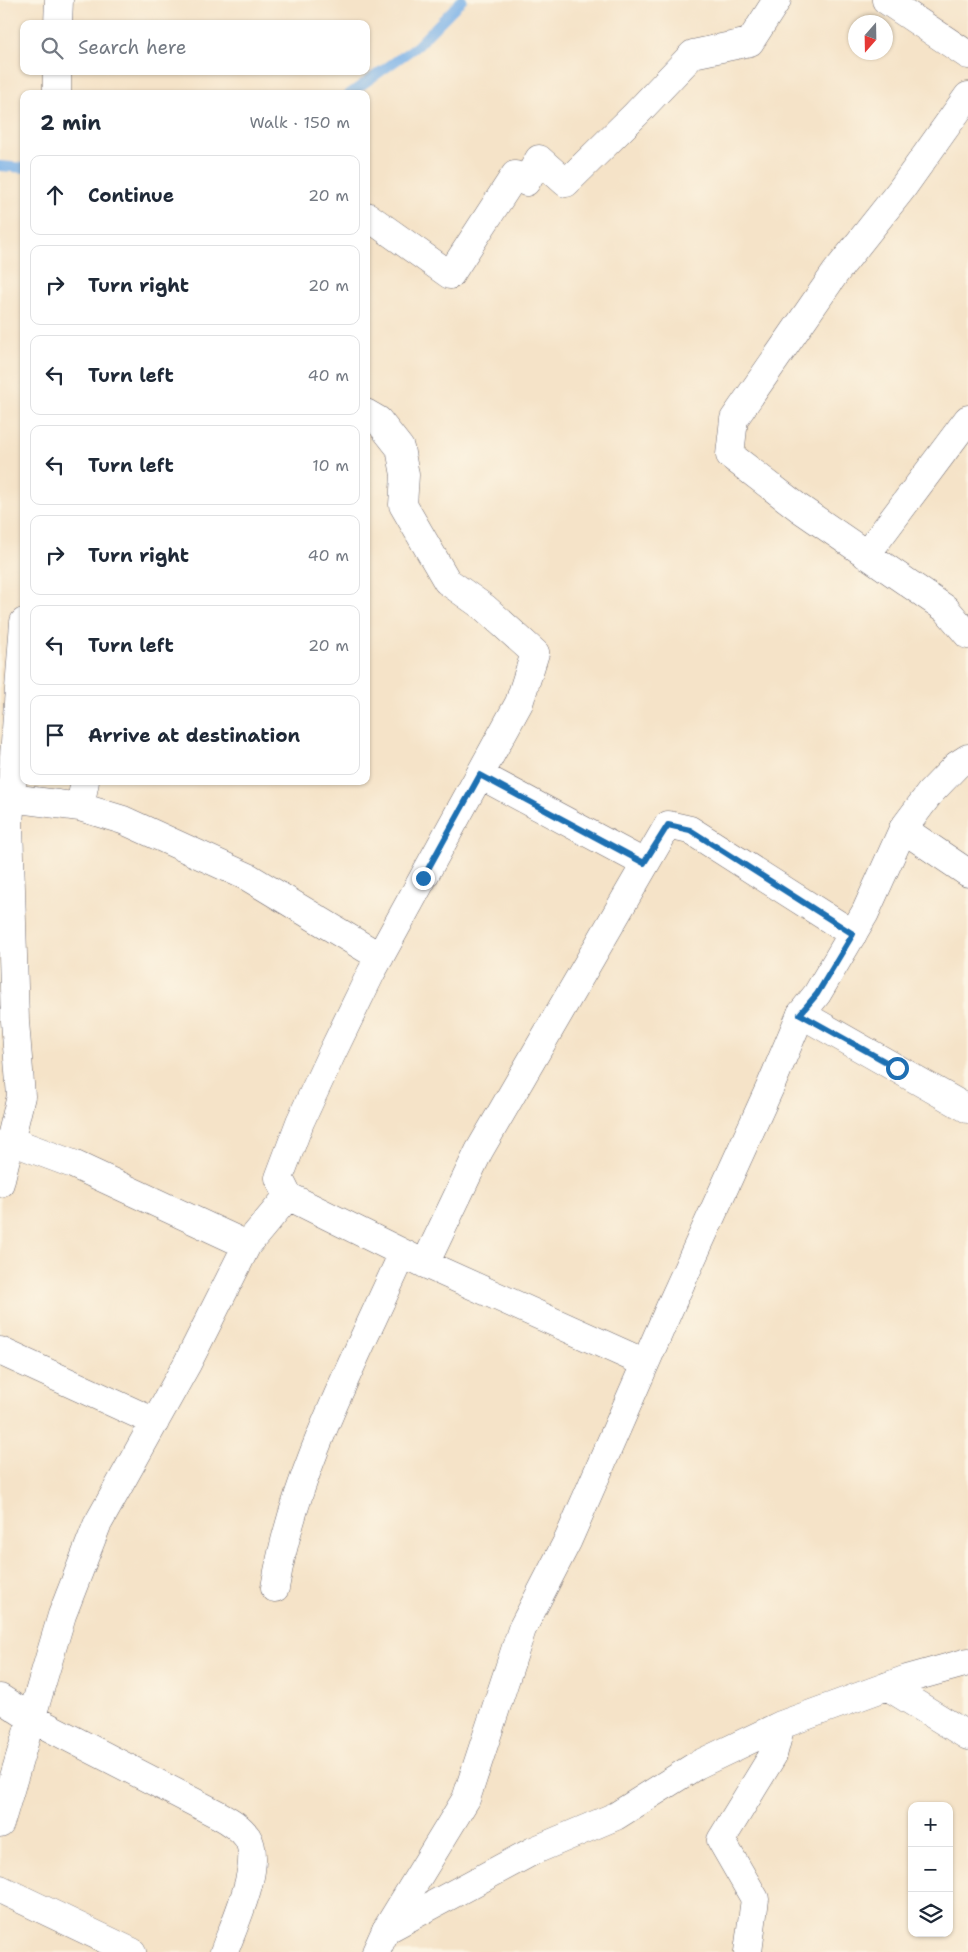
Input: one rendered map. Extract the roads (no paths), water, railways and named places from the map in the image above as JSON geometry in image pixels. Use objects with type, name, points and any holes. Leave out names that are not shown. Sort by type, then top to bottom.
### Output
[{"type":"street","points":[[58,20],[59,0]]},
{"type":"street","points":[[370,218],[450,275],[515,175],[526,182],[539,160],[566,183],[693,54],[750,42],[777,0]]},
{"type":"street","points":[[886,0],[968,55]]},
{"type":"street","points":[[968,96],[901,190],[836,272],[734,419],[730,455],[799,508],[946,610],[968,635]]},
{"type":"street","points":[[370,416],[378,420],[400,448],[405,475],[403,505],[447,581],[485,608],[535,652],[519,704],[380,957],[300,1122],[279,1178],[288,1196],[414,1258],[645,1363]]},
{"type":"street","points":[[866,555],[968,420]]},
{"type":"street","points":[[0,1183],[21,1096],[15,1021],[7,815],[8,713],[20,645]]},
{"type":"street","points":[[381,1941],[466,1798],[522,1629],[568,1540],[645,1363],[772,1085],[800,1014],[817,994],[865,913],[903,829],[930,793],[957,765],[968,758]]},
{"type":"street","points":[[480,775],[644,863]]},
{"type":"street","points":[[7,815],[82,794],[123,820],[248,877],[380,957]]},
{"type":"street","points":[[275,1588],[282,1545],[315,1450],[414,1258],[479,1151],[644,863],[668,825],[690,830],[853,934]]},
{"type":"street","points":[[903,829],[968,873]]},
{"type":"street","points":[[800,1014],[968,1109]]},
{"type":"street","points":[[11,1140],[73,1164],[247,1245]]},
{"type":"street","points":[[0,1824],[62,1615],[97,1525],[120,1481],[155,1422],[247,1245],[288,1196]]},
{"type":"street","points":[[0,1351],[155,1422]]},
{"type":"street","points":[[381,1941],[533,1851],[616,1816],[697,1765],[782,1725],[887,1686],[968,1662]]},
{"type":"street","points":[[887,1686],[968,1736]]},
{"type":"street","points":[[0,1698],[31,1718],[219,1816],[242,1831],[248,1838],[252,1850],[253,1864],[249,1882],[224,1952]]},
{"type":"street","points":[[748,1952],[755,1899],[721,1840],[773,1755],[782,1725]]},
{"type":"street","points":[[0,1889],[132,1952]]},
{"type":"waterway","points":[[355,90],[417,46],[462,0]]},
{"type":"waterway","points":[[0,166],[20,168]]}]
